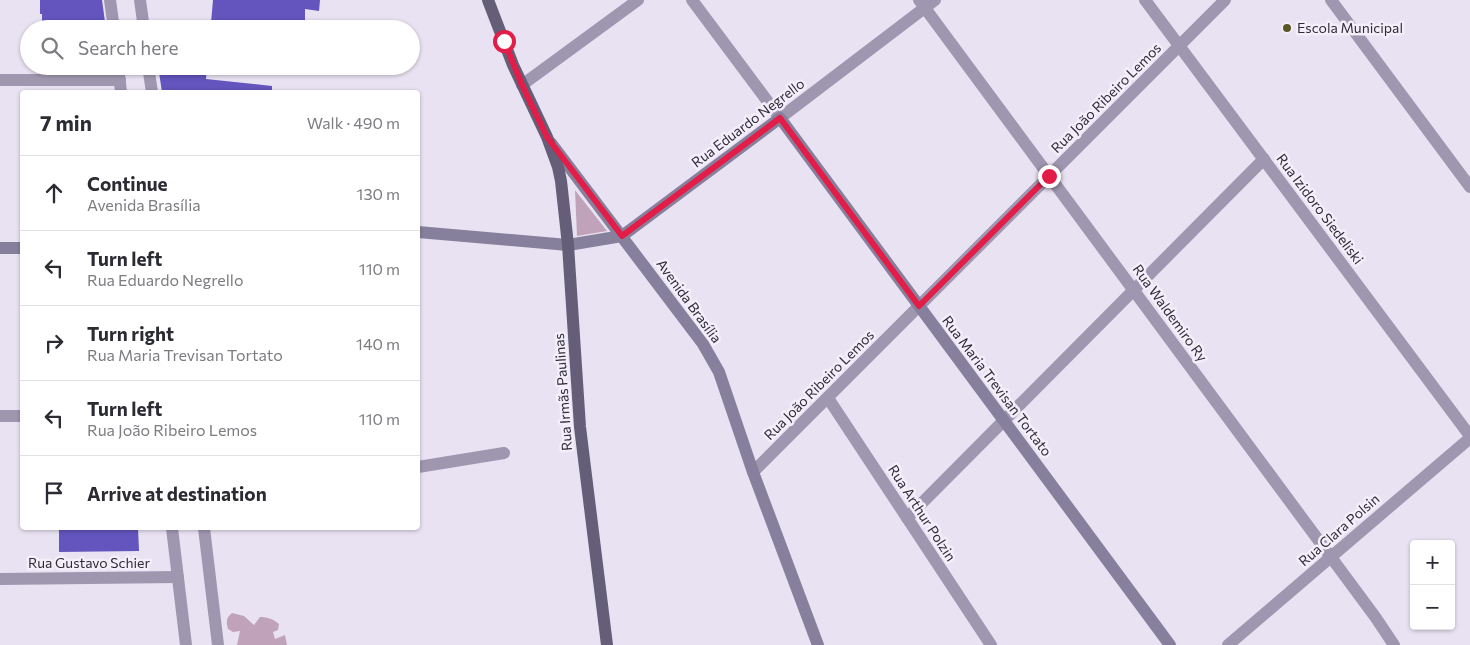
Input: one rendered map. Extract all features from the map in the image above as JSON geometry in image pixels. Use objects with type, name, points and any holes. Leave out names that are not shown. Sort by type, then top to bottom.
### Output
[{"type":"main road","name":"Avenida Brasília","points":[[488,0],[522,85],[547,137],[703,344],[719,372],[753,472],[818,645]]},
{"type":"main road","name":"Rua Eduardo Negrello","points":[[420,232],[568,244],[622,236],[780,118]]},
{"type":"main road","name":"Rua Maria Trevisan Tortato","points":[[780,118],[1170,645]]},
{"type":"main road","name":"Rua Irmãs Paulinas","points":[[547,137],[561,181],[568,244],[580,427],[607,645]]},
{"type":"main road","points":[[0,248],[20,248]]},
{"type":"street","points":[[110,0],[113,20]]},
{"type":"street","points":[[140,0],[143,20]]},
{"type":"street","points":[[522,85],[638,0]]},
{"type":"street","name":"Rua Maria Trevisan Tortato","points":[[692,0],[780,118]]},
{"type":"street","name":"Rua Izidoro Siedeliski","points":[[1145,0],[1470,437]]},
{"type":"street","name":"Rua João Ribeiro Lemos","points":[[753,472],[1225,0]]},
{"type":"street","points":[[1332,0],[1470,187]]},
{"type":"street","name":"Rua Eduardo Negrello","points":[[780,118],[927,3]]},
{"type":"street","name":"Rua Waldemiro Ry","points":[[927,3],[1049,176],[1394,645]]},
{"type":"street","points":[[149,75],[152,90]]},
{"type":"street","points":[[0,80],[121,86]]},
{"type":"street","points":[[907,518],[1264,159]]},
{"type":"street","name":"Rua Arthur Polzin","points":[[828,398],[991,645]]},
{"type":"street","points":[[0,416],[20,416]]},
{"type":"street","name":"Rua Clara Polsin","points":[[1228,645],[1470,437]]},
{"type":"street","points":[[420,466],[504,453]]},
{"type":"street","points":[[172,530],[186,645]]},
{"type":"street","points":[[204,530],[218,645]]},
{"type":"street","name":"Rua Gustavo Schier","points":[[0,579],[178,577]]},
{"type":"shaded area","points":[[575,190],[607,231],[577,236]]},
{"type":"shaded area","points":[[232,613],[244,616],[254,625],[260,617],[275,621],[279,624],[278,630],[273,632],[275,639],[285,635],[287,645],[237,645],[240,631],[233,632],[228,629],[227,624],[227,620]]},
{"type":"building","points":[[40,0],[102,0],[105,20],[42,20],[42,14],[40,14]]},
{"type":"building","points":[[213,0],[320,0],[319,11],[305,9],[305,20],[211,20]]},
{"type":"building","points":[[159,75],[206,75],[206,79],[272,86],[272,90],[162,90]]},
{"type":"building","points":[[59,530],[138,530],[139,551],[59,552]]},
{"type":"place","name":"Escola Municipal","points":[[1287,28]]},
{"type":"route","points":[[504,41],[522,85],[547,137],[622,236],[780,118],[919,306],[1049,176]]}]
